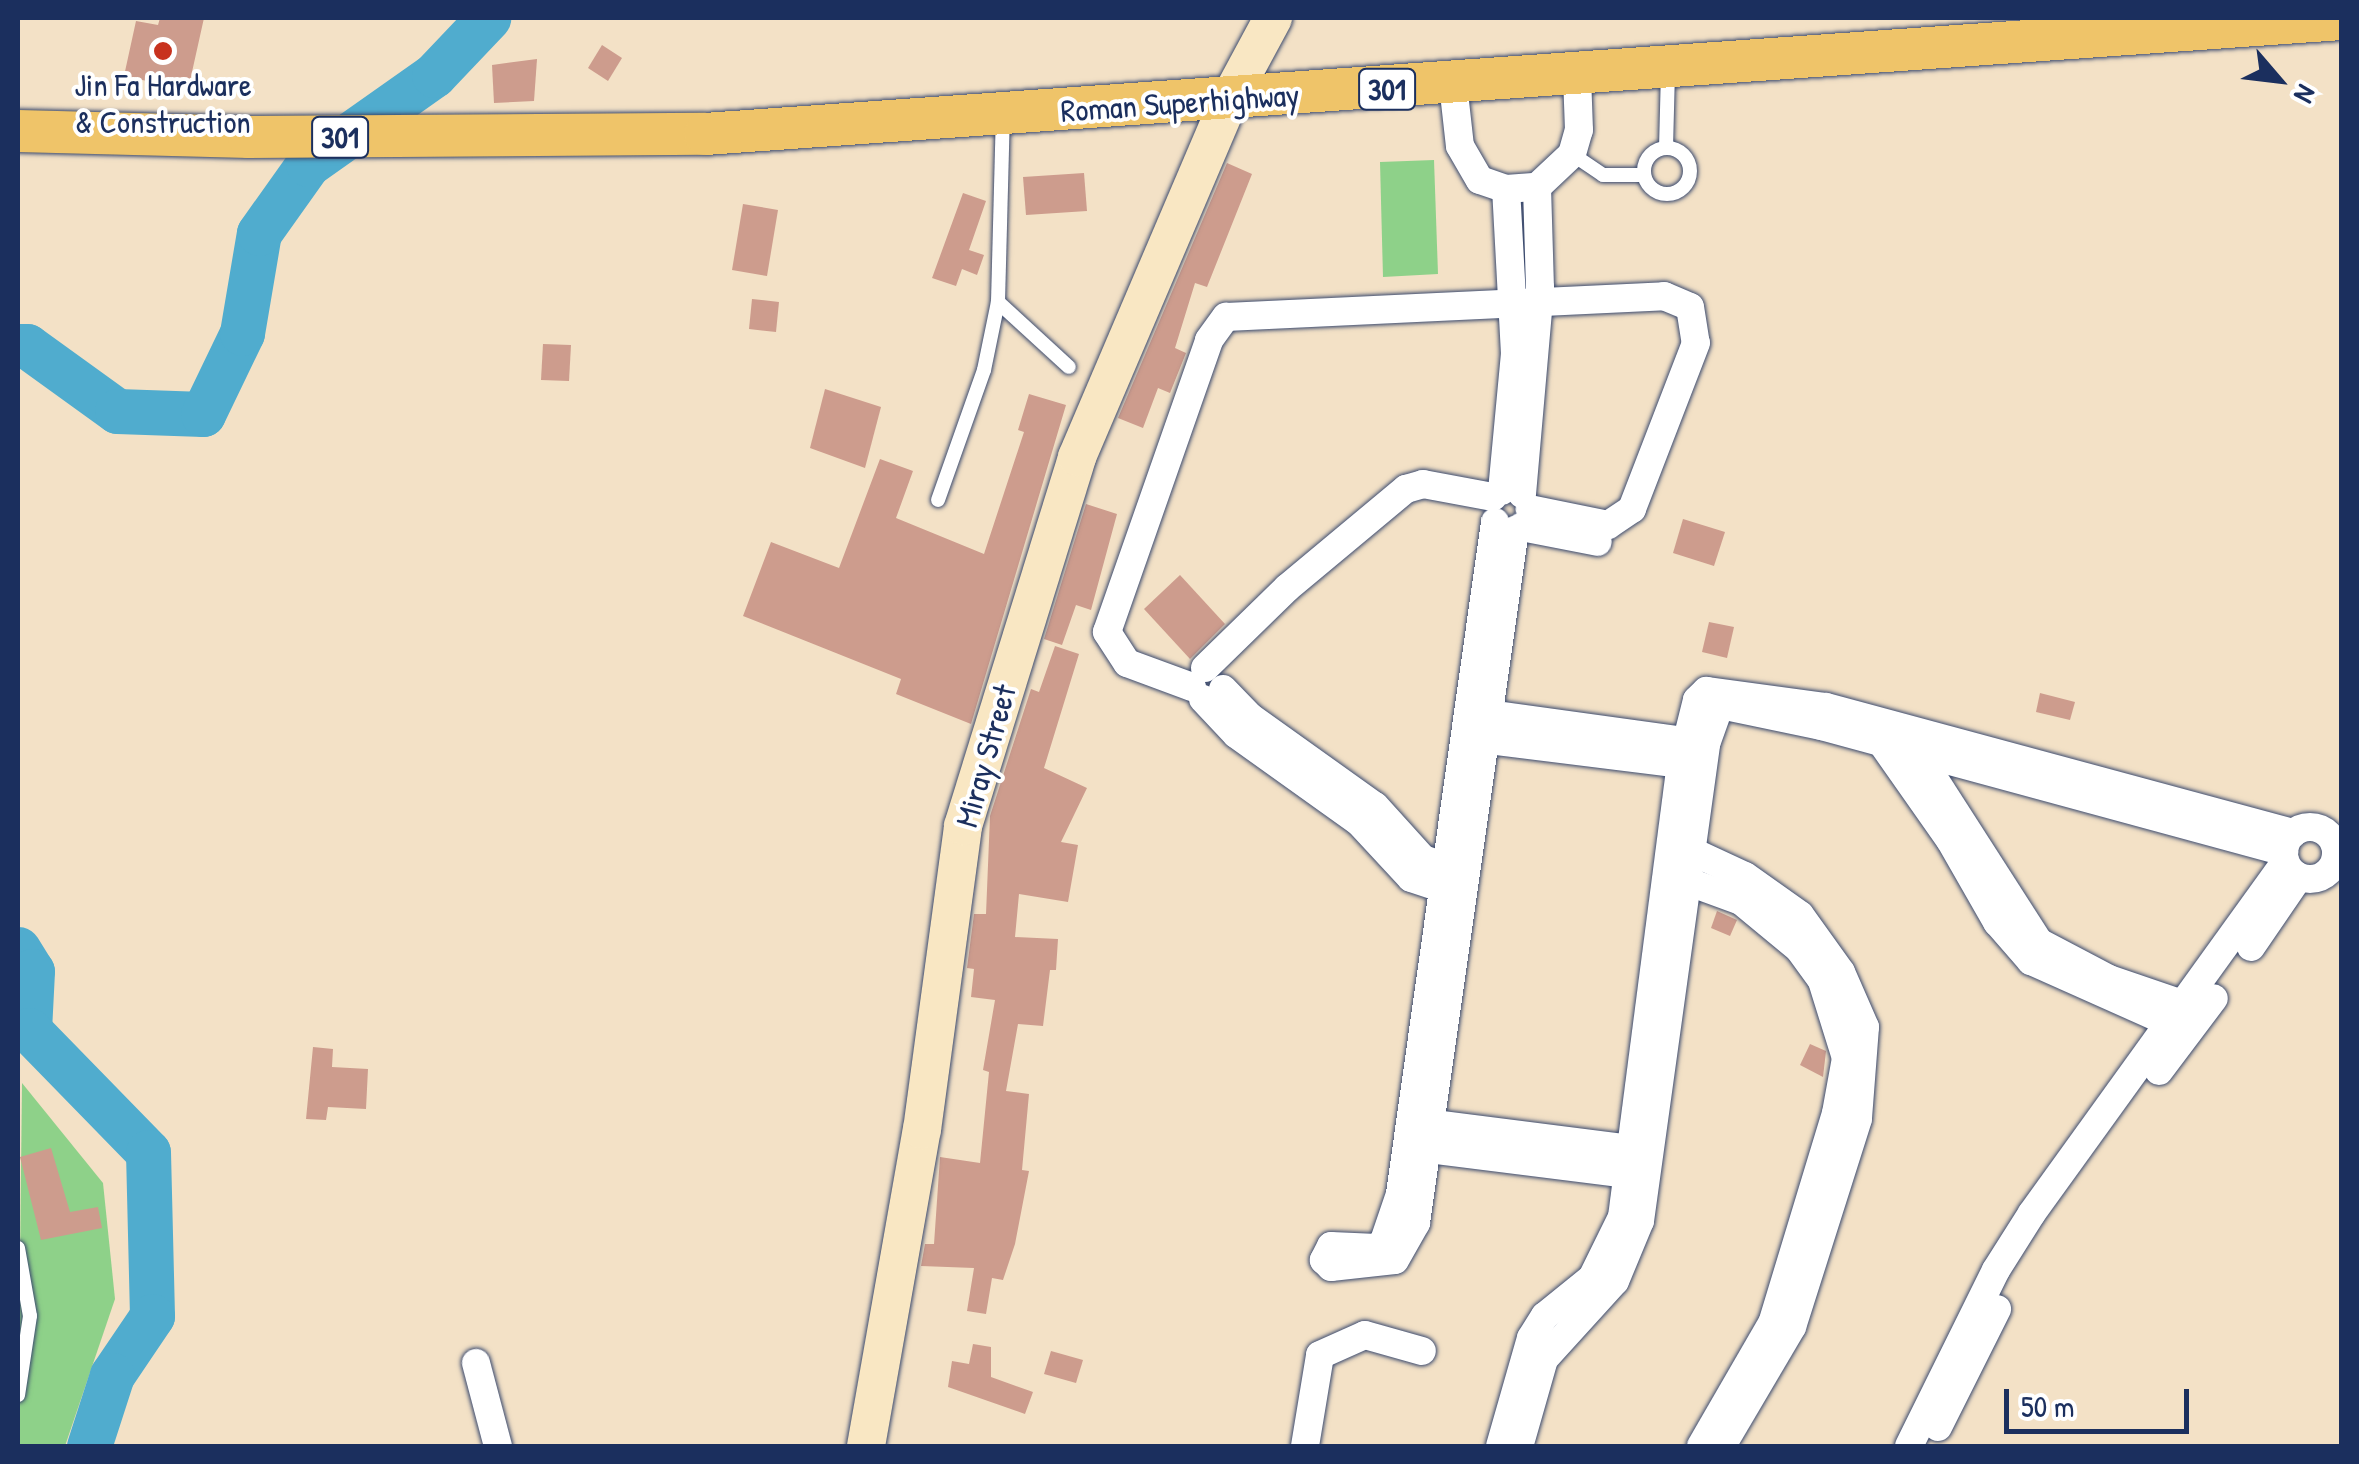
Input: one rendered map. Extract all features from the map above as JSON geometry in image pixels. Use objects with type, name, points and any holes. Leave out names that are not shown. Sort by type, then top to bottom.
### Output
[{"type":"main road","name":"Roman Superhighway","points":[[18,130],[249,137],[705,134],[1003,117],[2342,19]]},
{"type":"street","name":"Miray Street","points":[[866,1446],[922,1130],[963,826],[1078,457],[1230,98],[1273,18]]},
{"type":"street","points":[[1453,84],[1460,146],[1480,180],[1506,189],[1537,187],[1572,154],[1579,130],[1577,76]]},
{"type":"street","points":[[1419,1135],[1384,1241],[1377,1248],[1332,1246],[1326,1264],[1383,1263],[1407,1249],[1453,881],[1509,511],[1526,297],[1540,229],[1537,187]]},
{"type":"street","points":[[1506,189],[1508,231],[1526,297]]},
{"type":"street","points":[[1508,231],[1540,229]]},
{"type":"street","points":[[1209,684],[1293,594],[1378,523],[1421,493],[1509,511],[1609,544],[1659,500],[1682,408],[1715,346],[1706,320],[1705,294],[1686,282],[1526,297],[1337,306],[1226,317],[1209,340],[1110,616],[1110,644],[1127,663],[1209,684],[1382,831],[1453,881]]},
{"type":"street","points":[[1512,1437],[1535,1355],[1559,1335],[1600,1284],[1639,1163],[1694,754],[1714,711],[1726,696],[1824,716],[1902,743],[2128,801],[2290,856],[2188,1018],[2004,1274],[1957,1368],[1908,1446]]},
{"type":"street","points":[[1477,726],[1694,754]]},
{"type":"street","points":[[1902,743],[1988,886],[2038,942],[2052,964],[2188,1018]]},
{"type":"street","points":[[1679,864],[1764,916],[1831,976],[1853,1028],[1846,1058],[1847,1116],[1782,1326],[1722,1446]]},
{"type":"street","points":[[1419,1135],[1639,1163]]},
{"type":"street","points":[[1701,1446],[1782,1326]]},
{"type":"street","points":[[1305,1446],[1320,1355],[1365,1335],[1422,1351]]},
{"type":"street","points":[[476,1362],[498,1446]]},
{"type":"street","points":[[1929,1446],[1957,1368]]},
{"type":"lane","points":[[1666,148],[1668,69]]},
{"type":"lane","points":[[938,500],[984,370],[998,302],[1003,117]]},
{"type":"lane","points":[[1572,154],[1603,175],[1644,175],[1662,194],[1686,184],[1687,161],[1666,148]]},
{"type":"lane","points":[[1644,175],[1649,157],[1666,148]]},
{"type":"lane","points":[[998,302],[1069,368]]},
{"type":"lane","points":[[18,1248],[30,1316],[18,1394]]},
{"type":"green space","points":[[1434,160],[1438,274],[1383,277],[1380,162]]},
{"type":"green space","points":[[22,1083],[103,1183],[115,1299],[65,1446],[18,1446]]},
{"type":"building","name":"Jin Fa Hardware & Construction","points":[[160,18],[204,18],[188,90],[124,76],[136,21],[158,25]]},
{"type":"building","points":[[602,45],[622,58],[608,81],[588,68]]},
{"type":"building","points":[[537,59],[534,101],[494,103],[492,65]]},
{"type":"building","points":[[1227,163],[1252,174],[1207,287],[1195,283],[1175,348],[1186,353],[1170,393],[1158,388],[1143,428],[1118,418]]},
{"type":"building","points":[[1084,173],[1087,211],[1026,215],[1023,177]]},
{"type":"building","points":[[963,193],[986,201],[969,250],[984,255],[977,275],[962,269],[956,286],[932,278]]},
{"type":"building","points":[[743,204],[778,210],[767,276],[732,270]]},
{"type":"building","points":[[752,299],[779,302],[776,332],[749,329]]},
{"type":"building","points":[[543,344],[571,345],[569,381],[541,380]]},
{"type":"building","points":[[825,389],[881,407],[865,468],[810,448]]},
{"type":"building","points":[[1029,394],[1066,405],[971,724],[896,694],[901,679],[743,616],[771,542],[839,568],[880,459],[913,471],[896,518],[984,554],[1024,432],[1018,430]]},
{"type":"building","points":[[1086,504],[1117,514],[1091,610],[1076,605],[1062,645],[1044,639]]},
{"type":"building","points":[[1683,519],[1725,532],[1714,566],[1673,553]]},
{"type":"building","points":[[1180,575],[1225,624],[1190,659],[1144,609]]},
{"type":"building","points":[[1709,622],[1734,627],[1727,658],[1702,652]]},
{"type":"building","points":[[1055,646],[1079,654],[1044,768],[1087,788],[1061,842],[1078,845],[1068,902],[1019,894],[1015,937],[1058,939],[1056,970],[1050,970],[1043,1026],[1018,1024],[1006,1091],[1029,1094],[1022,1170],[1029,1171],[1015,1244],[1003,1280],[992,1278],[986,1314],[967,1311],[974,1268],[921,1266],[925,1244],[934,1244],[940,1157],[980,1163],[989,1072],[983,1070],[995,1000],[971,997],[974,969],[967,968],[974,914],[986,914],[990,816],[1031,689],[1039,692]]},
{"type":"building","points":[[2040,693],[2075,702],[2070,720],[2036,712]]},
{"type":"building","points":[[1717,911],[1737,920],[1730,936],[1711,928]]},
{"type":"building","points":[[1810,1044],[1826,1051],[1823,1077],[1800,1065]]},
{"type":"building","points":[[313,1047],[333,1049],[332,1067],[368,1069],[366,1109],[328,1107],[326,1120],[306,1119]]},
{"type":"building","points":[[51,1148],[70,1212],[98,1207],[102,1228],[41,1240],[20,1157]]},
{"type":"building","points":[[973,1344],[991,1347],[991,1377],[1033,1392],[1025,1414],[948,1387],[952,1361],[969,1364]]},
{"type":"building","points":[[1051,1351],[1083,1360],[1076,1383],[1044,1374]]},
{"type":"waterway","points":[[18,346],[27,346],[117,411],[203,414],[242,333],[259,233],[308,164],[434,75],[488,18]]},
{"type":"waterway","points":[[18,949],[32,971],[29,1030],[148,1152],[152,1316],[112,1375],[89,1446]]},
{"type":"place","name":"Jin Fa Hardware & Construction","points":[[163,51]]}]
